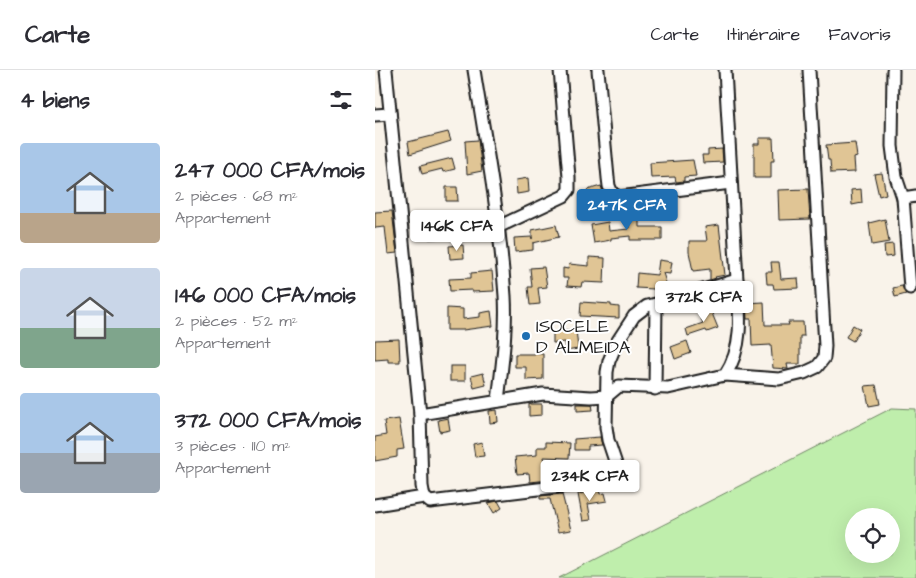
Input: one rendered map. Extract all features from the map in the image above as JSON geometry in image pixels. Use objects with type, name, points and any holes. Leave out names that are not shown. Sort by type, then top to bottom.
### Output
[{"type":"street","points":[[386,70],[420,414],[422,486],[424,497],[429,502],[434,503],[604,481],[610,477],[614,471],[615,464],[606,427],[607,372],[617,342],[635,316],[647,306],[737,280]]},
{"type":"street","points":[[474,70],[498,227],[505,296],[505,331],[498,401]]},
{"type":"street","points":[[498,227],[564,196],[569,190],[560,70]]},
{"type":"street","points":[[598,70],[609,186],[612,193],[619,197],[636,196],[731,182]]},
{"type":"street","points":[[725,70],[740,306],[740,331],[737,352],[725,375]]},
{"type":"street","points":[[420,414],[543,394],[607,396],[619,386],[632,385],[655,389],[683,386],[725,375],[779,379],[817,367],[824,358],[825,346],[809,70]]},
{"type":"street","points":[[893,70],[892,146],[895,178],[903,198],[909,288]]},
{"type":"street","points":[[375,115],[390,114]]},
{"type":"street","points":[[903,198],[916,196]]},
{"type":"street","points":[[655,389],[656,304]]},
{"type":"street","points":[[375,504],[424,497]]},
{"type":"green space","points":[[892,408],[916,409],[916,578],[559,578]]},
{"type":"building","points":[[448,132],[451,141],[410,154],[408,142]]},
{"type":"building","points":[[759,138],[773,138],[774,161],[771,161],[771,178],[754,178],[754,144],[759,144]]},
{"type":"building","points":[[478,140],[482,171],[467,174],[465,141]]},
{"type":"building","points":[[855,143],[857,157],[854,158],[855,172],[831,173],[826,145]]},
{"type":"building","points":[[722,149],[723,162],[703,163],[702,155],[708,155],[708,150]]},
{"type":"building","points":[[452,158],[455,169],[443,172],[442,169],[422,174],[420,166]]},
{"type":"building","points":[[693,160],[696,176],[684,177],[684,181],[676,182],[675,177],[651,178],[650,163]]},
{"type":"building","points":[[882,173],[886,194],[879,196],[874,174]]},
{"type":"building","points":[[528,178],[529,192],[517,194],[516,180]]},
{"type":"building","points":[[601,186],[604,195],[590,199],[587,190]]},
{"type":"building","points":[[446,187],[457,187],[458,201],[446,201]]},
{"type":"building","points":[[808,189],[810,219],[779,220],[778,190]]},
{"type":"building","points":[[861,189],[862,203],[852,205],[851,190]]},
{"type":"building","points":[[392,211],[397,253],[388,254],[385,227],[375,228],[375,212]]},
{"type":"building","points":[[629,214],[639,214],[639,227],[662,227],[662,240],[630,240],[630,236],[611,238],[611,240],[594,243],[591,225],[608,222],[609,231],[629,229]]},
{"type":"building","points":[[885,219],[889,242],[872,245],[869,223]]},
{"type":"building","points":[[490,224],[492,234],[482,235],[481,226]]},
{"type":"building","points":[[556,225],[559,237],[533,243],[533,250],[515,252],[514,238],[532,237],[532,230]]},
{"type":"building","points":[[719,225],[725,275],[710,280],[710,269],[693,271],[689,241],[707,241],[705,227]]},
{"type":"building","points":[[448,226],[448,238],[429,239],[429,227]]},
{"type":"building","points":[[893,244],[894,256],[885,257],[884,245]]},
{"type":"building","points":[[463,245],[464,258],[450,259],[449,246]]},
{"type":"building","points":[[589,257],[605,258],[604,283],[582,282],[581,287],[567,286],[568,278],[563,278],[563,268],[568,269],[569,264],[589,266]]},
{"type":"building","points":[[659,260],[672,262],[670,274],[663,273],[669,292],[656,296],[654,289],[636,288],[637,273],[657,275]]},
{"type":"building","points":[[771,262],[779,262],[781,279],[798,278],[799,288],[774,289],[773,284],[767,284],[766,272],[772,272]]},
{"type":"building","points":[[544,267],[547,287],[538,288],[540,304],[530,305],[528,287],[532,287],[530,268]]},
{"type":"building","points":[[492,271],[494,291],[450,291],[449,279],[471,278],[471,273]]},
{"type":"building","points":[[902,286],[906,294],[895,297],[893,288]]},
{"type":"building","points":[[722,292],[727,307],[715,312],[709,296]]},
{"type":"building","points":[[581,302],[611,304],[611,306],[619,307],[619,318],[580,316]]},
{"type":"building","points":[[764,302],[765,325],[789,325],[788,322],[803,322],[804,336],[800,336],[800,364],[787,364],[788,369],[773,368],[771,345],[752,346],[751,319],[747,319],[746,303]]},
{"type":"building","points":[[709,306],[718,328],[688,336],[686,329],[703,323],[698,311]]},
{"type":"building","points":[[447,308],[463,309],[463,319],[480,317],[480,313],[491,311],[493,326],[447,330]]},
{"type":"building","points":[[853,325],[860,329],[853,341],[846,337]]},
{"type":"building","points":[[576,329],[578,349],[566,351],[565,342],[553,343],[553,332]]},
{"type":"building","points":[[399,339],[400,362],[388,362],[388,359],[375,360],[375,340]]},
{"type":"building","points":[[687,341],[691,353],[675,359],[671,347]]},
{"type":"building","points":[[515,354],[543,354],[543,379],[526,380],[526,367],[515,367]]},
{"type":"building","points":[[450,366],[465,366],[465,381],[450,381]]},
{"type":"building","points":[[483,373],[486,385],[474,388],[471,376]]},
{"type":"building","points":[[876,385],[880,404],[869,406],[865,386]]},
{"type":"building","points":[[529,404],[542,404],[542,415],[529,416]]},
{"type":"building","points":[[577,404],[592,404],[593,410],[577,411]]},
{"type":"building","points":[[497,410],[498,422],[490,423],[489,411]]},
{"type":"building","points":[[448,418],[450,430],[440,432],[438,420]]},
{"type":"building","points":[[399,419],[404,449],[397,450],[397,457],[375,461],[375,437],[386,435],[384,421]]},
{"type":"building","points":[[600,437],[602,445],[588,446],[588,450],[574,450],[574,439]]},
{"type":"building","points":[[482,442],[484,456],[475,457],[473,444]]},
{"type":"building","points":[[546,442],[570,443],[569,458],[544,457],[549,480],[530,482],[529,473],[517,474],[515,457],[537,455],[537,447],[546,447]]},
{"type":"building","points":[[599,490],[600,494],[605,493],[607,501],[588,504],[591,520],[583,521],[578,494]]},
{"type":"building","points":[[562,494],[571,530],[558,532],[550,499],[540,499],[540,496]]},
{"type":"building","points":[[498,501],[502,508],[494,513],[488,503]]},
{"type":"place","name":"ISOCELE D ALMEIDA","points":[[526,336]]}]
